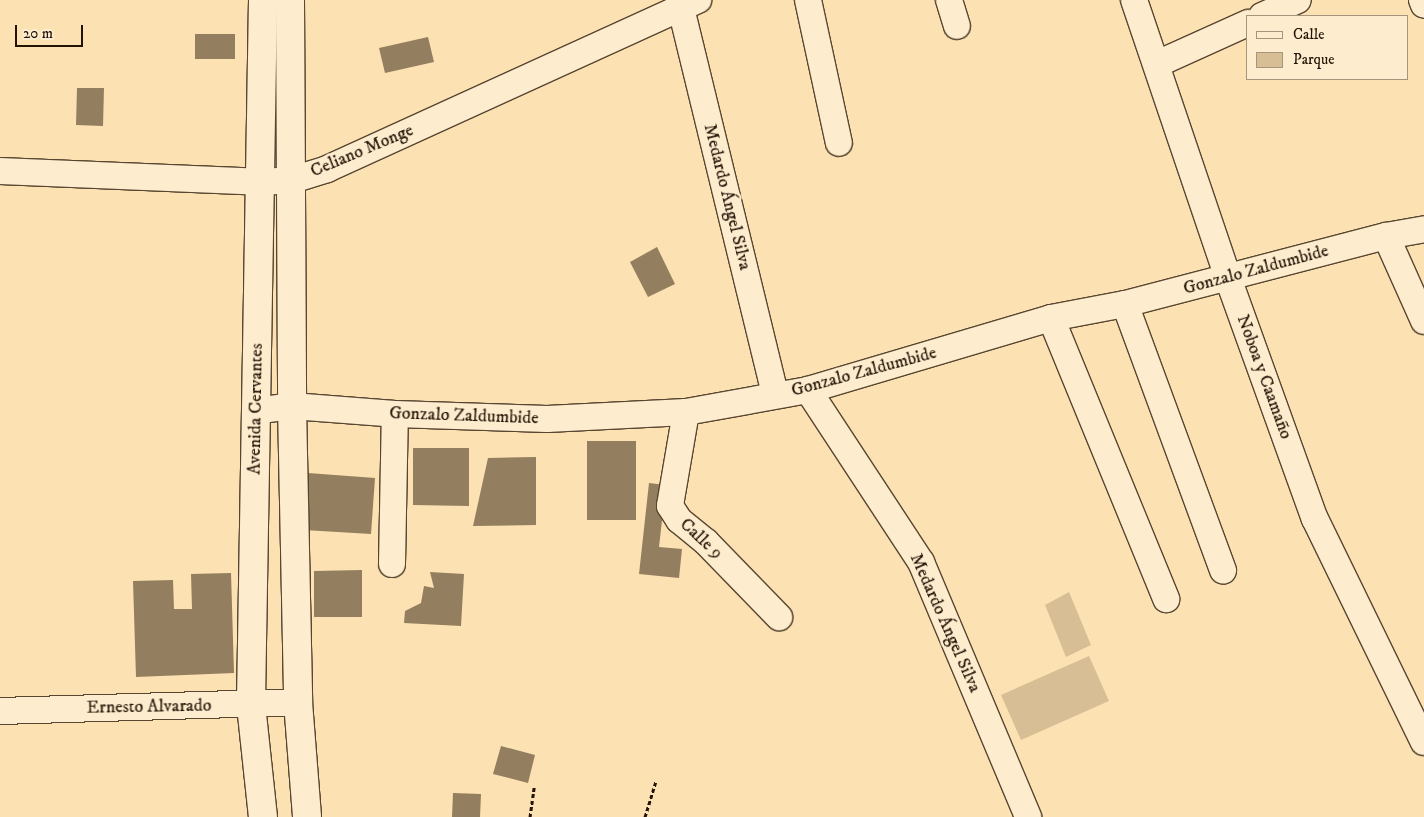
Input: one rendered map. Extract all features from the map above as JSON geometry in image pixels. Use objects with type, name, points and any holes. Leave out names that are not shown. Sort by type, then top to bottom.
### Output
[{"type":"street","name":"Avenida Cervantes","points":[[263,0],[252,705],[263,817]]},
{"type":"street","name":"Avenida Cervantes","points":[[290,0],[292,406],[298,702],[307,817]]},
{"type":"street","points":[[808,0],[839,143]]},
{"type":"street","points":[[950,0],[957,26]]},
{"type":"street","name":"Noboa y Caamaño","points":[[1134,0],[1228,278],[1315,519],[1422,734]]},
{"type":"street","points":[[1264,15],[1298,0]]},
{"type":"street","points":[[1422,0],[1424,5]]},
{"type":"street","name":"Celiano Monge","points":[[0,171],[259,182],[292,180],[327,169],[686,3]]},
{"type":"street","name":"Medardo Ángel Silva","points":[[686,3],[775,395]]},
{"type":"street","points":[[1157,64],[1246,24]]},
{"type":"street","name":"Gonzalo Zaldumbide","points":[[256,411],[292,406],[396,414],[547,420],[686,412],[808,390],[1051,318],[1125,304],[1386,236],[1424,229]]},
{"type":"street","points":[[1386,236],[1424,320]]},
{"type":"street","points":[[1125,304],[1223,571]]},
{"type":"street","points":[[1051,318],[1166,599]]},
{"type":"street","name":"Medardo Ángel Silva","points":[[808,390],[921,562],[1028,817]]},
{"type":"street","name":"Calle 9","points":[[686,412],[670,506],[678,520],[706,542],[779,617]]},
{"type":"street","points":[[392,564],[396,414]]},
{"type":"street","name":"Ernesto Alvarado","points":[[0,711],[252,705],[298,702]]},
{"type":"path","points":[[645,817],[656,781]]},
{"type":"path","points":[[530,817],[534,787]]},
{"type":"green space","points":[[1069,592],[1091,645],[1066,657],[1045,605]]},
{"type":"green space","points":[[1089,656],[1109,701],[1021,740],[1001,695]]},
{"type":"building","points":[[195,34],[235,34],[235,59],[195,59]]},
{"type":"building","points":[[428,37],[434,62],[385,73],[379,48]]},
{"type":"building","points":[[77,88],[104,88],[103,126],[76,125]]},
{"type":"building","points":[[657,247],[675,284],[648,297],[630,262]]},
{"type":"building","points":[[587,441],[636,441],[636,520],[587,520]]},
{"type":"building","points":[[413,448],[469,448],[469,506],[413,505]]},
{"type":"building","points":[[536,457],[536,525],[473,526],[488,458]]},
{"type":"building","points":[[308,473],[375,478],[371,534],[304,530]]},
{"type":"building","points":[[649,483],[666,485],[659,547],[682,549],[679,578],[639,574]]},
{"type":"building","points":[[362,570],[362,617],[314,617],[314,571]]},
{"type":"building","points":[[430,572],[464,574],[461,626],[404,623],[405,611],[421,603],[424,586],[434,588]]},
{"type":"building","points":[[231,573],[234,673],[136,677],[133,581],[173,580],[174,609],[192,609],[191,574]]},
{"type":"building","points":[[501,746],[535,755],[528,783],[493,774]]},
{"type":"building","points":[[453,793],[481,794],[480,817],[452,817]]}]
